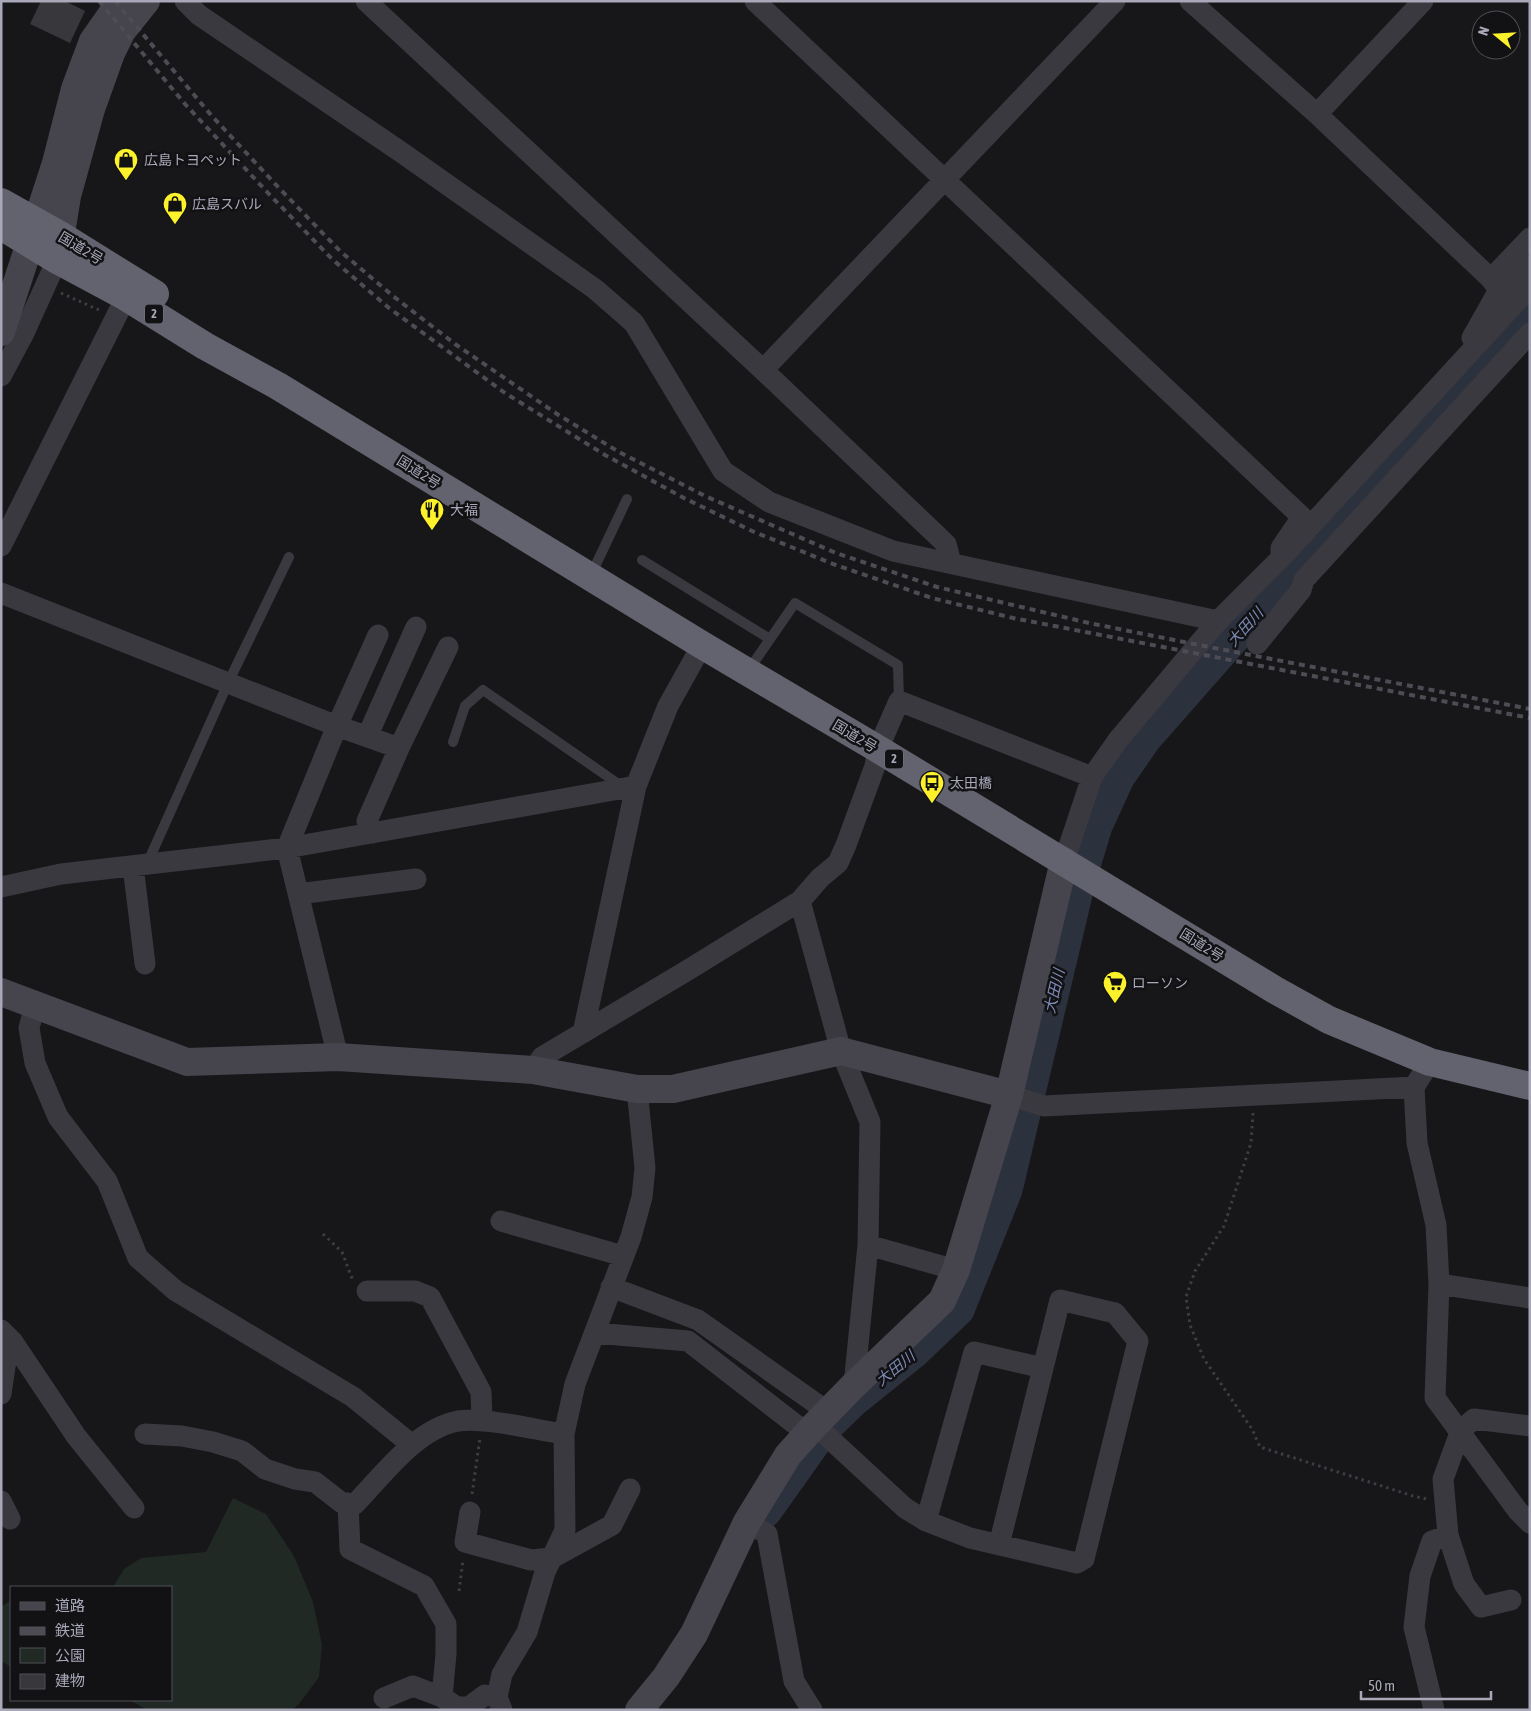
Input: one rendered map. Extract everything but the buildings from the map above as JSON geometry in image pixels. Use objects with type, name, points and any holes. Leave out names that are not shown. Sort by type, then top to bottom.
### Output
[{"type":"highway","name":"国道2号","points":[[1,202],[33,233],[219,334],[278,386]]},
{"type":"highway","name":"国道2号","points":[[1,226],[33,233]]},
{"type":"highway","name":"国道2号","points":[[58,248],[126,297],[205,346],[278,386],[702,645],[878,749],[1275,990],[1329,1020],[1430,1062],[1530,1086]]},
{"type":"street","points":[[1,332],[56,163],[75,89],[93,41],[120,1]]},
{"type":"street","points":[[1,376],[24,333],[58,248],[67,196],[91,109],[111,53],[122,31],[146,1]]},
{"type":"street","points":[[185,1],[199,16],[402,152],[595,289],[634,323],[723,470],[769,502],[893,551],[1218,621]]},
{"type":"street","points":[[366,1],[763,370],[946,544],[951,563]]},
{"type":"street","points":[[756,1],[1302,517],[1281,548],[1281,558]]},
{"type":"street","points":[[763,370],[1115,1]]},
{"type":"street","points":[[1190,1],[1318,114],[1495,284]]},
{"type":"street","points":[[1318,114],[1423,1]]},
{"type":"street","points":[[1465,360],[1467,347],[1495,284],[1530,238]]},
{"type":"street","points":[[1495,284],[1530,266]]},
{"type":"street","points":[[639,1710],[666,1677],[694,1634],[747,1522],[788,1455],[814,1425],[854,1385],[942,1301],[956,1270],[1009,1095],[1064,861],[1092,777],[1118,740],[1218,621],[1281,558],[1465,360],[1530,287]]},
{"type":"street","points":[[1,546],[126,297]]},
{"type":"street","points":[[1257,644],[1301,590],[1304,580],[1530,333]]},
{"type":"street","points":[[1,593],[337,726],[399,748]]},
{"type":"street","points":[[367,736],[416,627]]},
{"type":"street","points":[[338,1057],[287,848],[337,726],[378,635]]},
{"type":"street","points":[[583,1033],[636,786],[668,706],[702,645]]},
{"type":"street","points":[[372,832],[367,821],[399,748],[448,648]]},
{"type":"street","points":[[533,1070],[542,1057],[800,900],[820,878],[838,863],[875,766],[878,749],[899,701],[1092,777]]},
{"type":"street","points":[[1,887],[60,874],[287,848],[636,786]]},
{"type":"street","points":[[140,865],[145,964]]},
{"type":"street","points":[[298,894],[416,878]]},
{"type":"street","points":[[800,900],[841,1051],[870,1122],[868,1245],[854,1385]]},
{"type":"street","points":[[1,992],[187,1062],[338,1057],[533,1070],[637,1089],[673,1089],[841,1051],[1044,1106],[1414,1087]]},
{"type":"street","points":[[34,1005],[29,1028],[35,1063],[58,1117],[107,1182],[138,1258],[176,1291],[353,1398],[412,1445]]},
{"type":"street","points":[[1430,1062],[1414,1087],[1417,1142],[1436,1225],[1440,1284],[1435,1398],[1518,1511],[1530,1523]]},
{"type":"street","points":[[384,1698],[413,1686],[442,1697],[457,1707],[469,1706],[485,1695],[500,1703],[502,1674],[527,1632],[545,1572],[565,1530],[564,1434],[575,1384],[631,1237],[642,1197],[645,1168],[637,1089]]},
{"type":"street","points":[[501,1220],[623,1256]]},
{"type":"street","points":[[868,1245],[956,1270]]},
{"type":"street","points":[[1440,1284],[1530,1298]]},
{"type":"street","points":[[611,1287],[698,1320],[821,1407],[814,1425]]},
{"type":"street","points":[[367,1291],[415,1291],[430,1296],[481,1392],[482,1421]]},
{"type":"street","points":[[814,1425],[905,1508],[926,1521],[970,1538],[1077,1563],[1084,1559],[1138,1341],[1114,1312],[1060,1300],[999,1544]]},
{"type":"street","points":[[595,1333],[688,1341],[800,1428],[814,1425]]},
{"type":"street","points":[[1,1394],[7,1353],[7,1336]]},
{"type":"street","points":[[7,1336],[76,1436],[134,1508]]},
{"type":"street","points":[[926,1521],[974,1352],[1043,1368]]},
{"type":"street","points":[[1511,1600],[1481,1606],[1464,1584],[1448,1535],[1443,1479],[1460,1430],[1474,1419],[1530,1426]]},
{"type":"street","points":[[145,1434],[182,1436],[242,1451],[265,1469],[295,1479],[315,1482],[342,1503],[355,1504],[412,1445],[434,1429],[458,1421],[482,1421],[564,1434]]},
{"type":"street","points":[[470,1512],[465,1542],[531,1560],[552,1558],[612,1525],[630,1490]]},
{"type":"street","points":[[348,1503],[350,1549],[424,1586],[446,1624],[446,1654],[442,1697]]},
{"type":"street","points":[[747,1522],[767,1534],[794,1681],[812,1710]]},
{"type":"street","points":[[1434,1710],[1414,1626],[1420,1576],[1432,1542],[1448,1535]]},
{"type":"lane","points":[[591,577],[627,499]]},
{"type":"lane","points":[[140,865],[289,557]]},
{"type":"lane","points":[[642,560],[770,639]]},
{"type":"lane","points":[[747,672],[795,603],[898,664],[899,701]]},
{"type":"lane","points":[[453,742],[465,706],[483,690],[617,783],[636,786]]},
{"type":"path","points":[[1254,1095],[1251,1143],[1224,1226],[1195,1270],[1186,1297],[1190,1325],[1204,1359],[1252,1429],[1260,1447],[1413,1496],[1445,1502]]},
{"type":"path","points":[[323,1234],[342,1252],[354,1285],[367,1291]]},
{"type":"path","points":[[470,1512],[482,1421]]},
{"type":"path","points":[[459,1591],[465,1542]]},
{"type":"green space","points":[[233,1498],[266,1514],[294,1556],[313,1602],[322,1645],[319,1677],[299,1704],[292,1710],[147,1710],[132,1701],[172,1701],[172,1586],[114,1586],[124,1569],[141,1558],[206,1552]]},
{"type":"green space","points":[[10,1601],[10,1666],[1,1661],[1,1607]]},
{"type":"waterway","name":"大田川","points":[[766,1512],[825,1429],[853,1402],[914,1353],[959,1310],[1007,1190],[1080,882],[1097,826],[1119,778],[1146,739],[1248,623],[1530,317]]},
{"type":"railway","points":[[99,1],[185,104],[268,193],[332,259],[389,308],[505,393],[605,455],[684,498],[752,531],[833,564],[932,598],[1013,618],[1530,718]]},
{"type":"railway","points":[[115,1],[211,115],[279,188],[340,251],[393,296],[455,344],[557,414],[619,452],[705,496],[836,553],[937,587],[1089,623],[1530,709]]},
{"type":"place","name":"広島トヨペット","points":[[126,181]]},
{"type":"place","name":"広島スバル","points":[[175,225]]},
{"type":"place","name":"大福","points":[[432,531]]},
{"type":"place","name":"太田橋","points":[[932,804]]},
{"type":"place","name":"ローソン","points":[[1115,1004]]}]
